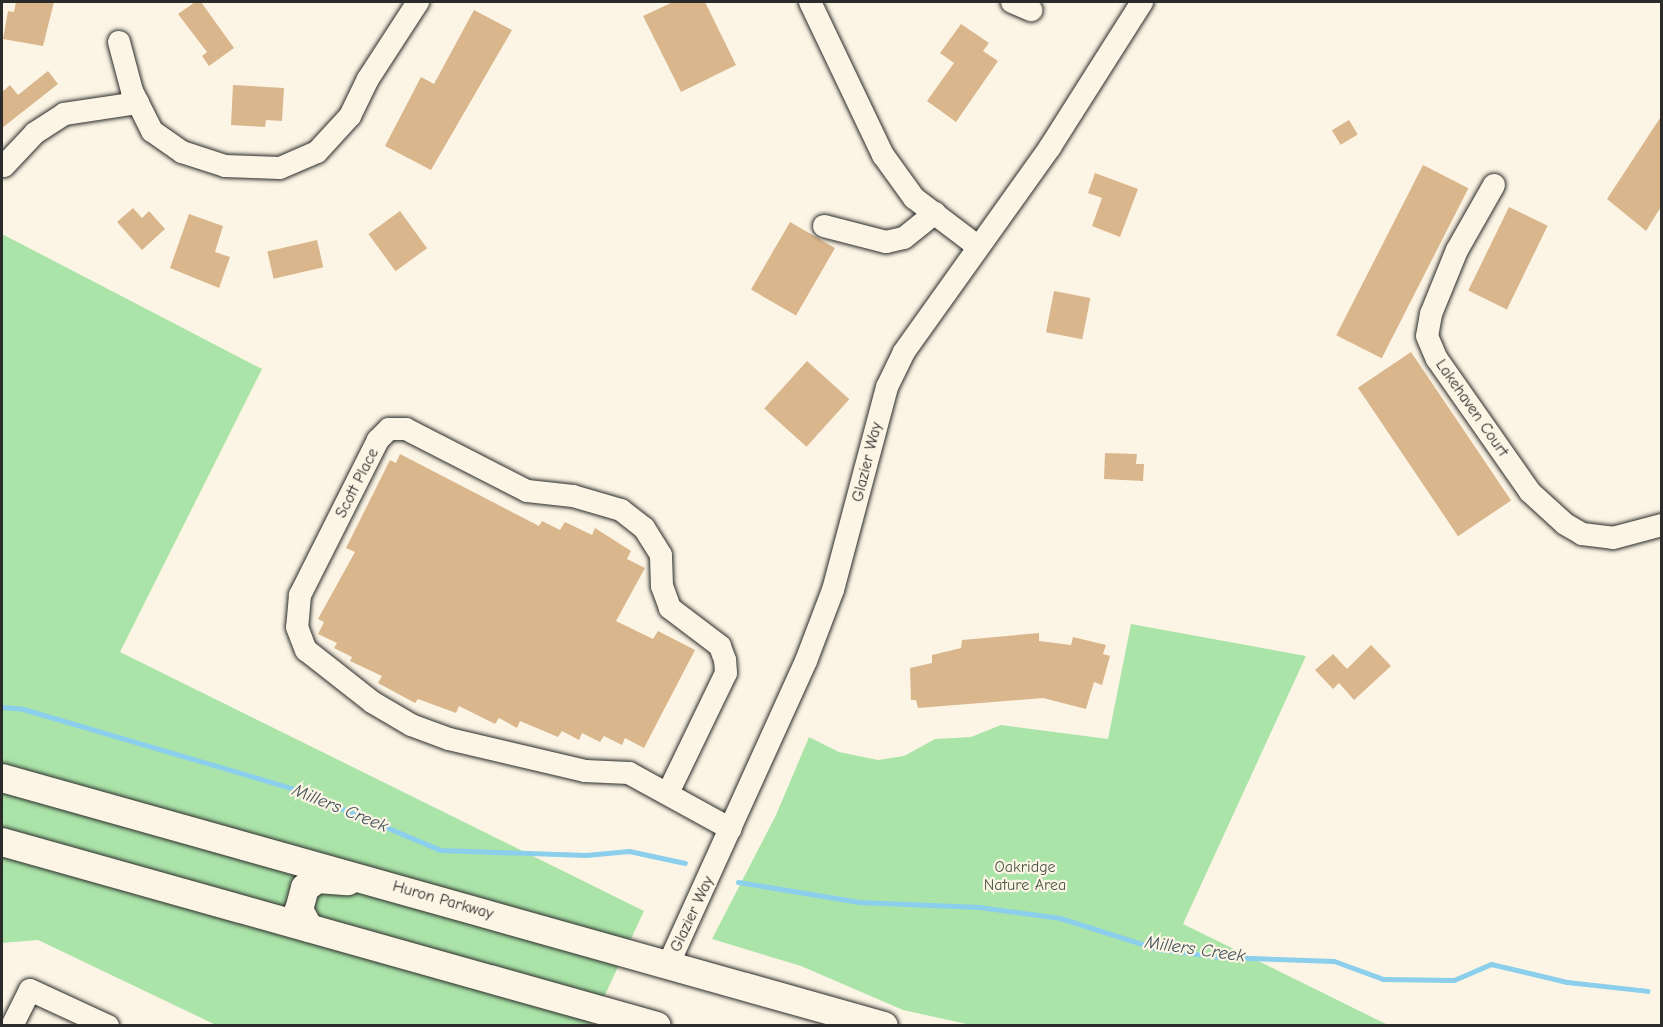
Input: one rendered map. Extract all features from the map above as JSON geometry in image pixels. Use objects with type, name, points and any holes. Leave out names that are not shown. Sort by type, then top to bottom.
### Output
[{"type":"main road","name":"Huron Parkway","points":[[2,778],[395,886],[881,1025]]},
{"type":"main road","points":[[2,842],[645,1024]]},
{"type":"main road","points":[[309,928],[300,915],[299,901],[305,888],[317,879],[395,886]]},
{"type":"street","points":[[119,42],[138,102],[152,131],[182,152],[225,166],[280,168],[317,153],[350,116],[368,79],[418,2]]},
{"type":"street","points":[[810,2],[883,155],[914,198],[977,246]]},
{"type":"street","name":"Glazier Way","points":[[669,963],[731,829],[832,590],[887,387],[904,352],[977,246],[1050,147],[1142,2]]},
{"type":"street","points":[[4,166],[35,133],[64,114],[138,102]]},
{"type":"street","name":"Lakehaven Court","points":[[1494,185],[1457,250],[1431,314],[1427,336],[1437,359],[1530,492],[1565,524],[1582,534],[1613,538],[1662,525]]},
{"type":"street","points":[[824,226],[886,242],[904,238],[935,213]]},
{"type":"street","name":"Scott Place","points":[[668,793],[726,674],[725,660],[720,646],[670,608],[662,585],[661,555],[644,528],[621,510],[573,496],[527,491],[406,429],[389,429],[378,440],[300,595],[297,627],[306,650],[372,702],[411,725],[449,739],[585,771],[629,773],[731,829]]},
{"type":"street","points":[[12,1026],[30,990],[108,1026]]},
{"type":"green space","points":[[2,234],[262,369],[120,652],[644,911],[591,1025],[216,1025],[38,940],[2,943]]},
{"type":"green space","name":"Oakridge Nature Area","points":[[1131,624],[1306,656],[1183,924],[1388,1025],[971,1025],[903,1010],[801,966],[712,939],[776,815],[809,737],[839,752],[878,760],[904,756],[935,739],[971,737],[1001,725],[1108,739]]},
{"type":"building","points":[[16,2],[54,2],[43,46],[3,39],[8,11],[14,12]]},
{"type":"building","points":[[195,2],[201,2],[234,48],[209,66],[202,56],[207,52],[178,14]]},
{"type":"building","points":[[673,2],[705,2],[736,65],[681,92],[643,16]]},
{"type":"building","points":[[474,10],[512,30],[431,170],[385,146],[421,77],[434,84]]},
{"type":"building","points":[[961,24],[989,43],[983,51],[998,61],[956,122],[927,101],[954,63],[940,53]]},
{"type":"building","points":[[48,71],[58,84],[2,128],[2,92],[10,85],[18,95]]},
{"type":"building","points":[[233,85],[284,88],[282,121],[266,120],[265,127],[231,125]]},
{"type":"building","points":[[1662,115],[1662,205],[1646,231],[1607,199]]},
{"type":"building","points":[[1349,120],[1358,135],[1341,145],[1332,130]]},
{"type":"building","points":[[1423,165],[1468,188],[1382,358],[1336,335]]},
{"type":"building","points":[[1095,173],[1138,189],[1120,237],[1092,226],[1102,198],[1088,193]]},
{"type":"building","points":[[1509,207],[1548,226],[1507,309],[1468,291]]},
{"type":"building","points":[[133,208],[142,218],[149,211],[165,229],[142,250],[117,222]]},
{"type":"building","points":[[400,211],[427,248],[395,271],[368,234]]},
{"type":"building","points":[[189,214],[223,226],[215,252],[230,257],[219,288],[170,268]]},
{"type":"building","points":[[790,222],[835,248],[796,316],[751,290]]},
{"type":"building","points":[[317,240],[323,267],[274,279],[267,251]]},
{"type":"building","points":[[1054,291],[1090,298],[1082,339],[1046,332]]},
{"type":"building","points":[[1411,352],[1511,500],[1458,536],[1358,388]]},
{"type":"building","points":[[807,361],[849,399],[807,447],[764,409]]},
{"type":"building","points":[[1105,453],[1137,454],[1136,464],[1144,464],[1143,481],[1104,479]]},
{"type":"building","points":[[400,454],[539,526],[542,521],[560,530],[565,522],[592,535],[595,528],[631,551],[627,559],[645,568],[616,621],[653,639],[658,631],[695,650],[644,748],[625,738],[622,745],[604,736],[600,742],[582,733],[579,740],[562,731],[558,737],[520,721],[517,728],[499,718],[495,724],[459,706],[456,713],[418,699],[415,703],[378,683],[382,676],[350,661],[352,657],[334,648],[337,643],[318,634],[324,622],[318,619],[355,552],[346,548],[390,460],[396,463]]},
{"type":"building","points":[[1039,633],[1039,641],[1071,645],[1073,637],[1106,645],[1103,654],[1110,656],[1102,685],[1094,682],[1086,709],[1043,698],[918,708],[916,700],[911,700],[910,668],[932,663],[932,655],[961,648],[962,640]]},
{"type":"building","points":[[1371,645],[1391,666],[1354,700],[1339,683],[1333,689],[1315,670],[1333,654],[1347,669]]},
{"type":"waterway","name":"Millers Creek","points":[[2,707],[23,709],[298,790],[440,850],[586,855],[629,851],[685,863]]},
{"type":"waterway","name":"Millers Creek","points":[[738,882],[859,902],[979,907],[1060,918],[1158,949],[1220,957],[1334,961],[1383,979],[1454,980],[1491,964],[1567,982],[1648,991]]}]
